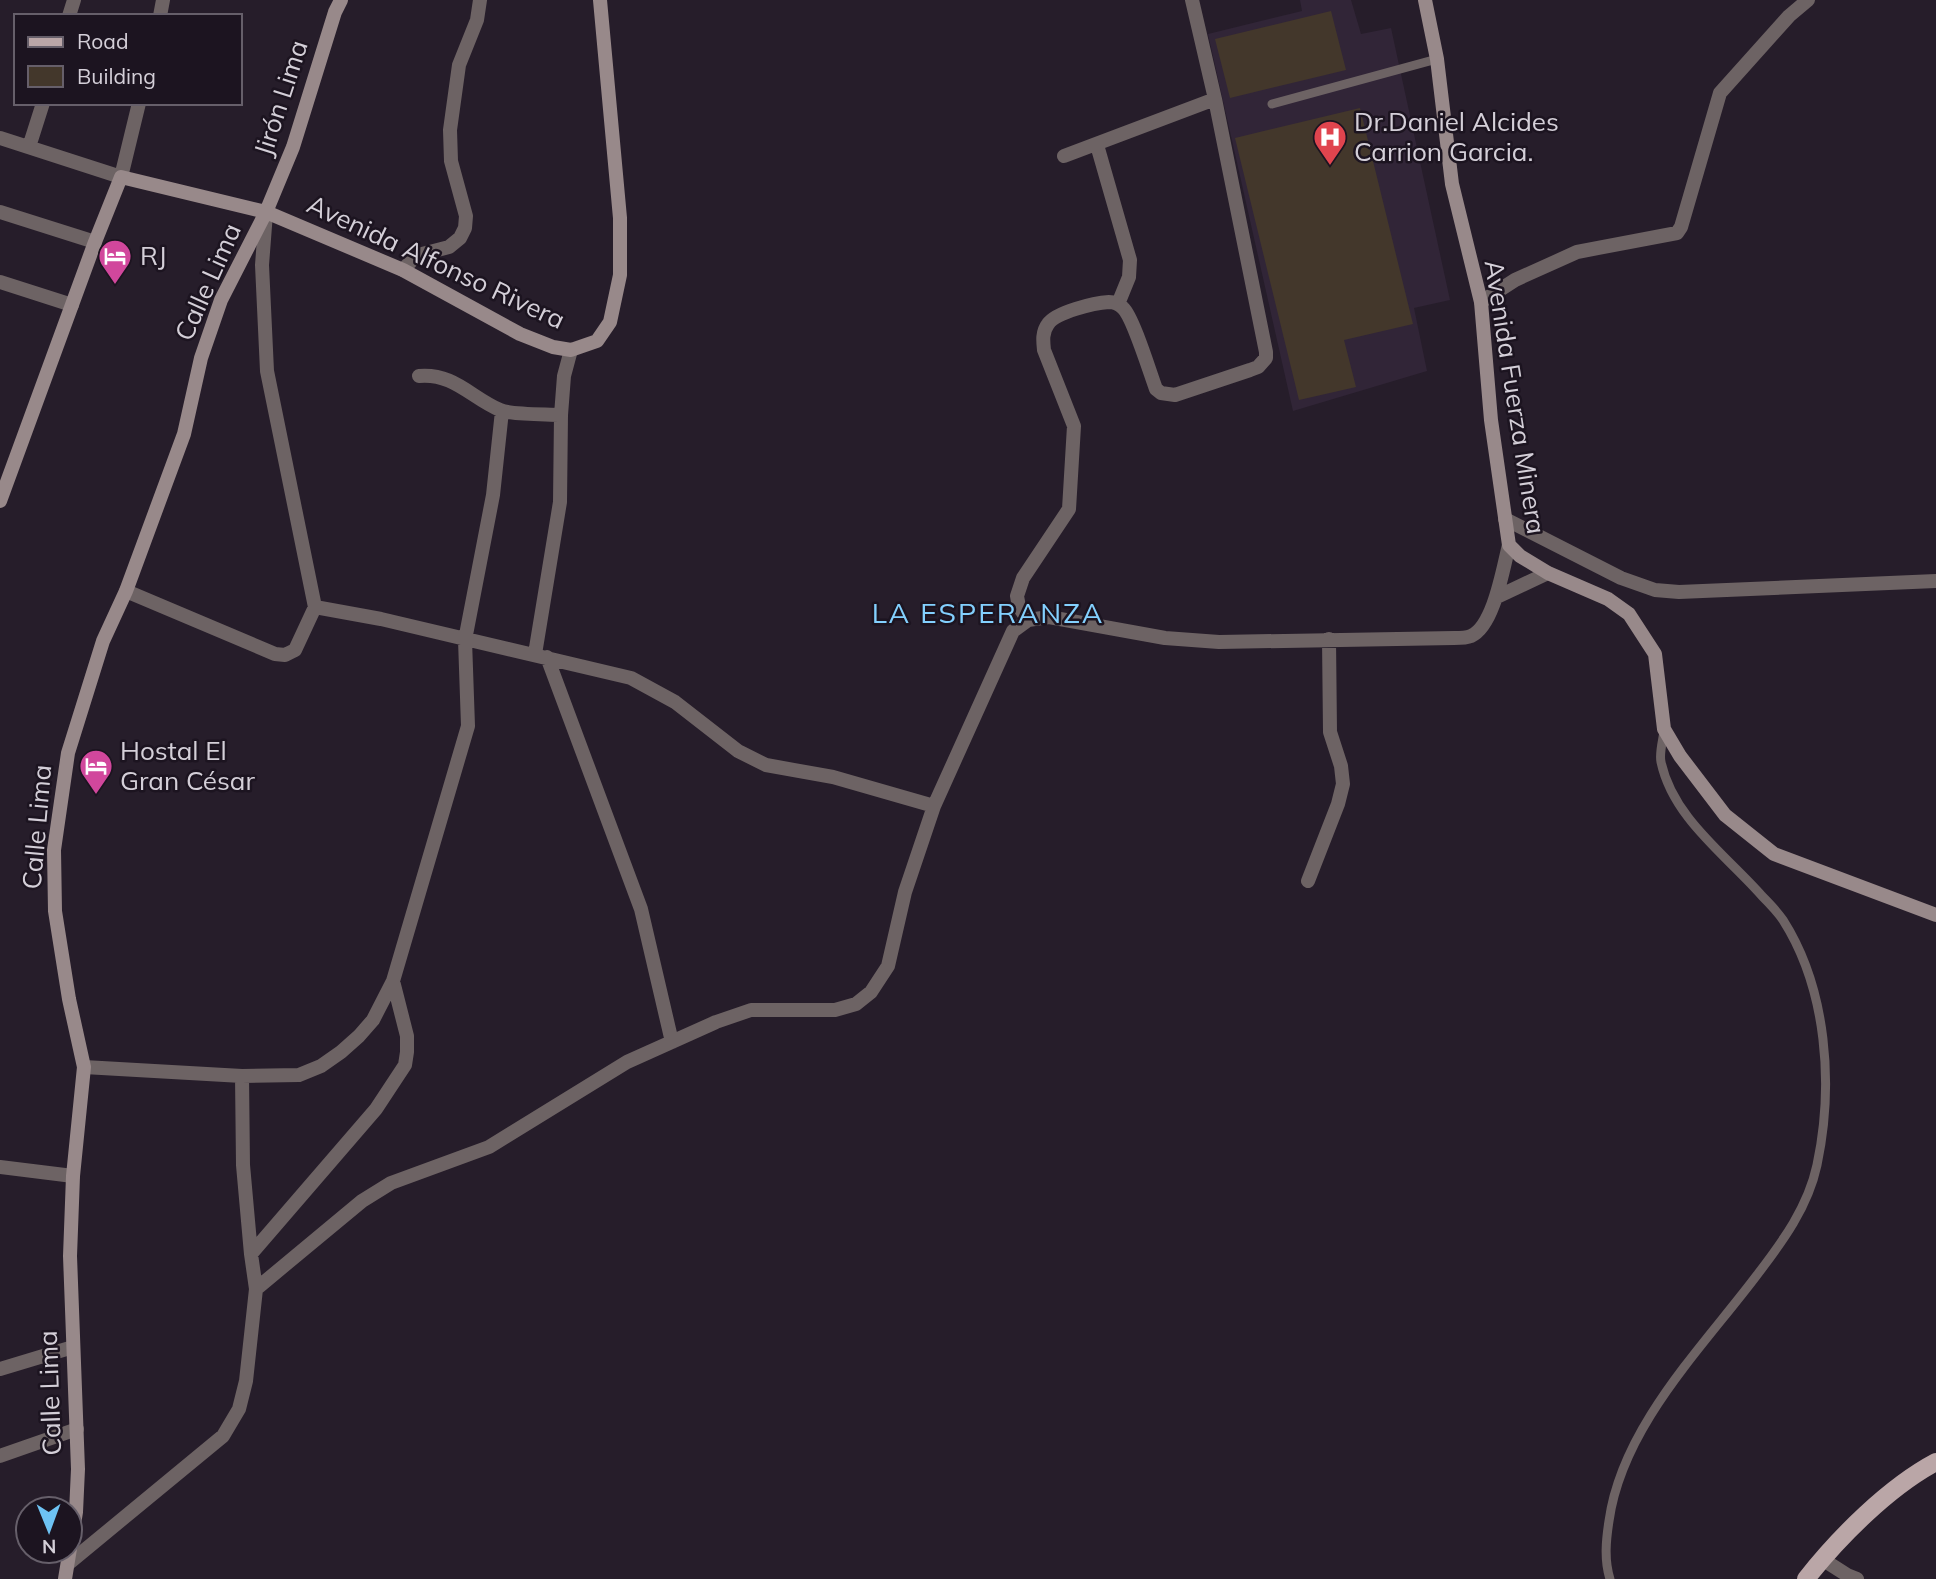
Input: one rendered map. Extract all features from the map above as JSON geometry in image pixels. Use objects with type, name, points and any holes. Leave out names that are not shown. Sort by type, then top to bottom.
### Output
[{"type":"main road","points":[[1806,1579],[1855,1524],[1917,1472],[1936,1462]]},
{"type":"street","name":"Jirón Lima","points":[[266,212],[293,148],[341,0]]},
{"type":"street","points":[[404,270],[413,259],[422,254],[449,247],[460,238],[465,228],[466,216],[451,161],[450,130],[459,65],[477,20],[480,0]]},
{"type":"street","name":"Avenida Alfonso Rivera","points":[[121,177],[266,212],[404,270],[520,334],[553,347],[571,350],[597,341],[610,322],[620,275],[620,218],[600,0]]},
{"type":"street","points":[[1028,620],[1019,607],[1017,596],[1023,578],[1069,509],[1074,426],[1044,350],[1043,338],[1049,322],[1057,315],[1098,304],[1118,304],[1129,315],[1156,389],[1161,393],[1175,395],[1200,387],[1258,367],[1266,358],[1215,99],[1192,0]]},
{"type":"street","name":"Avenida Fuerza Minera","points":[[1425,0],[1437,59],[1452,184],[1481,302],[1491,421],[1509,545],[1520,556],[1548,573],[1608,599],[1629,614],[1655,654],[1664,729]]},
{"type":"street","points":[[1481,302],[1515,280],[1577,252],[1676,233],[1681,227],[1720,93],[1789,16],[1808,0]]},
{"type":"street","points":[[1064,156],[1215,99]]},
{"type":"street","points":[[29,147],[42,105]]},
{"type":"street","points":[[0,501],[3,482],[121,177],[139,105]]},
{"type":"street","points":[[0,138],[121,177]]},
{"type":"street","points":[[1097,145],[1130,260],[1129,276],[1118,304]]},
{"type":"street","points":[[0,212],[95,242]]},
{"type":"street","name":"Calle Lima","points":[[77,1495],[70,1256],[73,1176],[84,1067],[69,999],[55,911],[54,850],[68,753],[103,641],[126,591],[184,434],[201,358],[221,300],[266,212]]},
{"type":"street","points":[[126,591],[275,654],[285,655],[295,650],[314,607],[267,371],[262,265],[266,212]]},
{"type":"street","points":[[0,282],[72,305]]},
{"type":"street","points":[[571,350],[564,376],[559,502],[541,656],[641,909],[672,1042]]},
{"type":"street","points":[[419,376],[433,375],[450,380],[502,411],[561,415]]},
{"type":"street","points":[[84,1067],[242,1076],[299,1075],[321,1066],[341,1052],[373,1020],[393,981],[467,726],[466,640],[492,495],[502,411]]},
{"type":"street","points":[[1505,519],[1621,578],[1655,590],[1679,593],[1936,581]]},
{"type":"street","points":[[256,1289],[362,1201],[391,1184],[489,1147],[626,1062],[716,1022],[751,1010],[835,1010],[856,1004],[871,992],[888,965],[905,892],[934,806],[1013,631],[1028,620],[1049,617],[1165,638],[1219,642],[1471,636],[1483,626],[1497,597],[1509,545]]},
{"type":"street","points":[[1497,597],[1548,573]]},
{"type":"street","points":[[314,607],[381,619],[631,678],[675,702],[738,751],[766,765],[832,777],[934,806]]},
{"type":"street","points":[[1308,881],[1343,784],[1330,732],[1329,639]]},
{"type":"street","points":[[1664,729],[1680,756],[1725,815],[1774,854],[1936,915]]},
{"type":"street","points":[[251,1254],[376,1109],[405,1065],[407,1035],[393,981]]},
{"type":"street","points":[[84,1551],[223,1436],[239,1409],[246,1381],[256,1289],[243,1165],[242,1076]]},
{"type":"street","points":[[0,1167],[73,1176]]},
{"type":"street","points":[[0,1369],[73,1347]]},
{"type":"street","points":[[0,1456],[77,1429]]},
{"type":"street","points":[[1822,1559],[1857,1579]]},
{"type":"lane","points":[[1272,104],[1437,59]]},
{"type":"lane","points":[[1609,1579],[1605,1542],[1612,1501],[1629,1457],[1667,1390],[1779,1246],[1804,1207],[1817,1166],[1826,1074],[1820,1015],[1805,962],[1782,918],[1746,877],[1702,834],[1674,797],[1661,761],[1664,729]]},
{"type":"shaded area","name":"Dr.Daniel Alcides Carrion Garcia.","points":[[1300,0],[1351,0],[1361,34],[1391,28],[1450,300],[1414,308],[1427,371],[1293,411],[1208,34],[1302,11]]},
{"type":"building","points":[[1331,11],[1346,70],[1230,98],[1215,39]]},
{"type":"building","points":[[1360,108],[1413,324],[1344,340],[1356,387],[1299,400],[1235,138]]},
{"type":"place","name":"Dr.Daniel Alcides Carrion Garcia.","points":[[1330,167]]},
{"type":"place","name":"RJ","points":[[115,286]]},
{"type":"place","name":"Hostal El Gran César","points":[[96,796]]},
{"type":"district","name":"LA ESPERANZA","points":[[988,613]]}]
